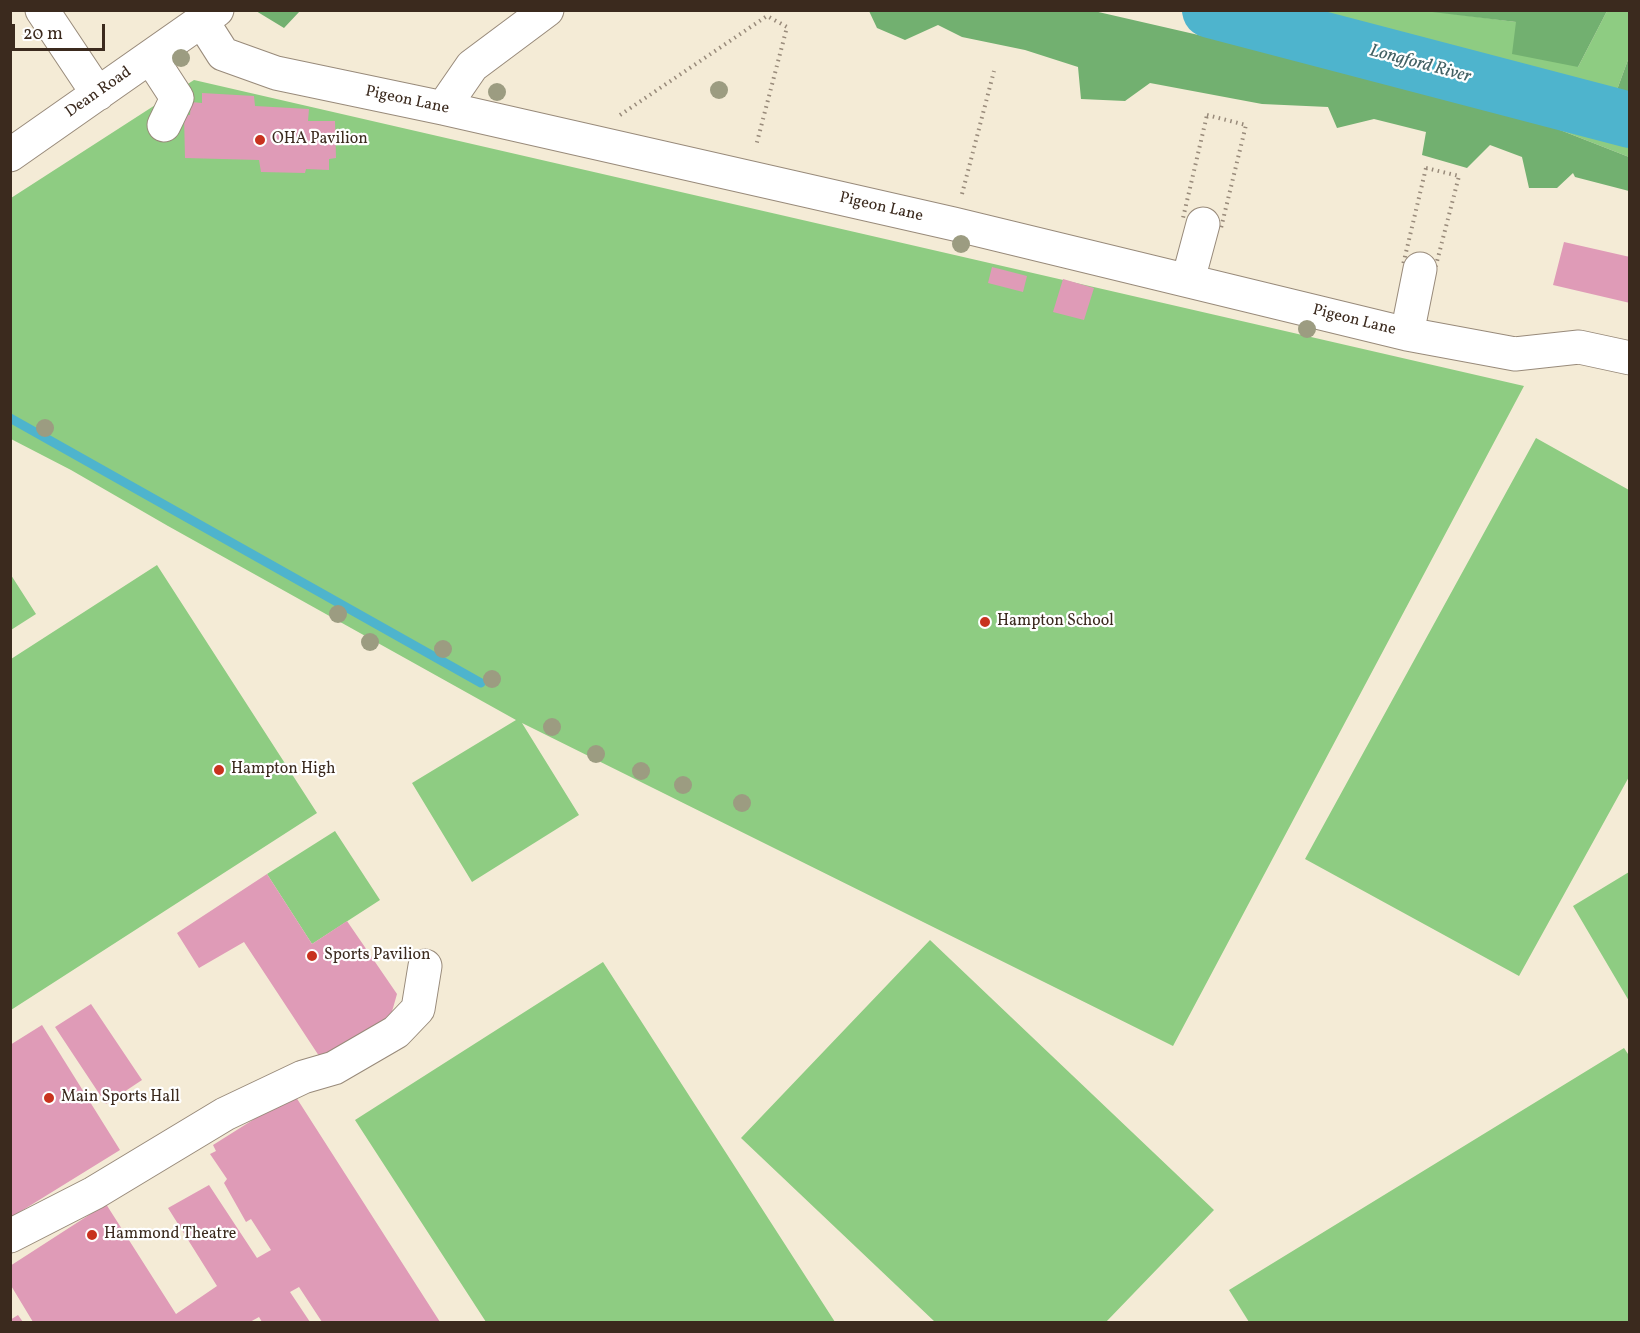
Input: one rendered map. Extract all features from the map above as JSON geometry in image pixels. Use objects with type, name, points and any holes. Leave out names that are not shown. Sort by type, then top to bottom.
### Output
[{"type":"street","points":[[42,10],[98,94]]},
{"type":"street","points":[[443,108],[472,66],[547,10]]},
{"type":"street","name":"Dean Road","points":[[10,155],[209,16]]},
{"type":"street","name":"Pigeon Lane","points":[[209,16],[223,54],[276,73],[443,108],[954,224],[1407,334],[1515,354],[1579,347],[1629,358]]},
{"type":"street","points":[[151,58],[177,98],[164,125]]},
{"type":"street","points":[[1188,280],[1203,224]]},
{"type":"street","points":[[1407,334],[1420,269]]},
{"type":"street","points":[[10,1236],[94,1193],[225,1114],[303,1077],[334,1068],[396,1032],[418,1009],[425,966]]},
{"type":"path","points":[[607,146],[619,115],[767,16],[787,27],[748,177]]},
{"type":"path","points":[[954,224],[994,71]]},
{"type":"path","points":[[1207,115],[1246,125],[1221,228],[1203,224],[1183,218],[1207,115]]},
{"type":"path","points":[[1426,168],[1459,176],[1434,273],[1420,269],[1403,265],[1426,168]]},
{"type":"green space","points":[[1424,10],[1516,22],[1578,67],[1607,11],[1629,11],[1629,57],[1614,98],[1578,83],[1274,11]]},
{"type":"green space","points":[[256,11],[300,11],[284,28]]},
{"type":"green space","points":[[869,11],[1094,11],[1486,101],[1629,157],[1629,191],[1575,177],[1573,173],[1557,188],[1529,188],[1522,157],[1490,145],[1467,168],[1422,155],[1426,132],[1374,119],[1337,128],[1328,107],[1262,104],[1150,83],[1125,101],[1081,99],[1078,67],[1025,50],[962,37],[938,25],[905,40],[877,28]]},
{"type":"green space","points":[[1424,11],[1607,11],[1578,67],[1512,54],[1516,22]]},
{"type":"green space","points":[[1629,57],[1630,102],[1614,98]]},
{"type":"green space","points":[[194,80],[1524,386],[1173,1046],[522,723],[579,815],[472,882],[412,783],[516,720],[71,470],[11,439],[11,198]]},
{"type":"green space","points":[[1486,101],[1629,137],[1629,157]]},
{"type":"green space","points":[[1536,438],[1629,490],[1630,775],[1519,976],[1305,859]]},
{"type":"green space","points":[[157,565],[317,813],[11,1010],[11,659]]},
{"type":"green space","points":[[11,575],[36,614],[10,630]]},
{"type":"green space","points":[[335,831],[380,900],[312,944],[267,874]]},
{"type":"green space","points":[[1629,872],[1629,1001],[1573,906]]},
{"type":"green space","points":[[930,940],[1214,1210],[1106,1322],[935,1322],[741,1138]]},
{"type":"green space","points":[[603,962],[835,1322],[486,1322],[355,1120]]},
{"type":"green space","points":[[1624,1048],[1630,1057],[1629,1322],[1249,1322],[1229,1290]]},
{"type":"building","name":"OHA Pavilion","points":[[202,93],[254,96],[255,106],[309,109],[308,121],[335,121],[336,158],[329,159],[329,170],[306,169],[305,173],[261,172],[259,160],[185,158],[184,115],[190,115],[191,102],[202,103]]},
{"type":"building","points":[[1564,242],[1630,257],[1630,303],[1553,285]]},
{"type":"building","points":[[992,267],[1027,276],[1023,292],[988,283]]},
{"type":"building","points":[[1063,279],[1094,288],[1084,320],[1053,312]]},
{"type":"building","name":"Sports Pavilion","points":[[267,874],[312,944],[347,921],[397,994],[391,1015],[321,1059],[244,942],[199,968],[177,933]]},
{"type":"building","points":[[91,1004],[142,1080],[106,1104],[55,1027]]},
{"type":"building","name":"Main Sports Hall","points":[[42,1025],[120,1150],[10,1218],[10,1045]]},
{"type":"building","points":[[294,1094],[440,1322],[322,1322],[299,1287],[290,1292],[310,1322],[262,1322],[259,1317],[250,1322],[33,1322],[10,1284],[10,1266],[106,1204],[176,1314],[217,1286],[168,1208],[209,1185],[257,1258],[271,1250],[251,1219],[246,1222],[224,1183],[227,1179],[210,1154],[216,1151],[213,1145]]},
{"type":"building","points":[[18,1315],[23,1322],[10,1322],[10,1320]]},
{"type":"waterway","name":"Longford River","points":[[1210,10],[1630,120]]},
{"type":"waterway","points":[[10,418],[481,683]]},
{"type":"place","name":"OHA Pavilion","points":[[260,140]]},
{"type":"place","name":"Hampton School","points":[[985,622]]},
{"type":"place","name":"Hampton High","points":[[219,770]]},
{"type":"place","name":"Sports Pavilion","points":[[312,956]]},
{"type":"place","name":"Main Sports Hall","points":[[49,1098]]},
{"type":"place","name":"Hammond Theatre","points":[[92,1235]]}]
